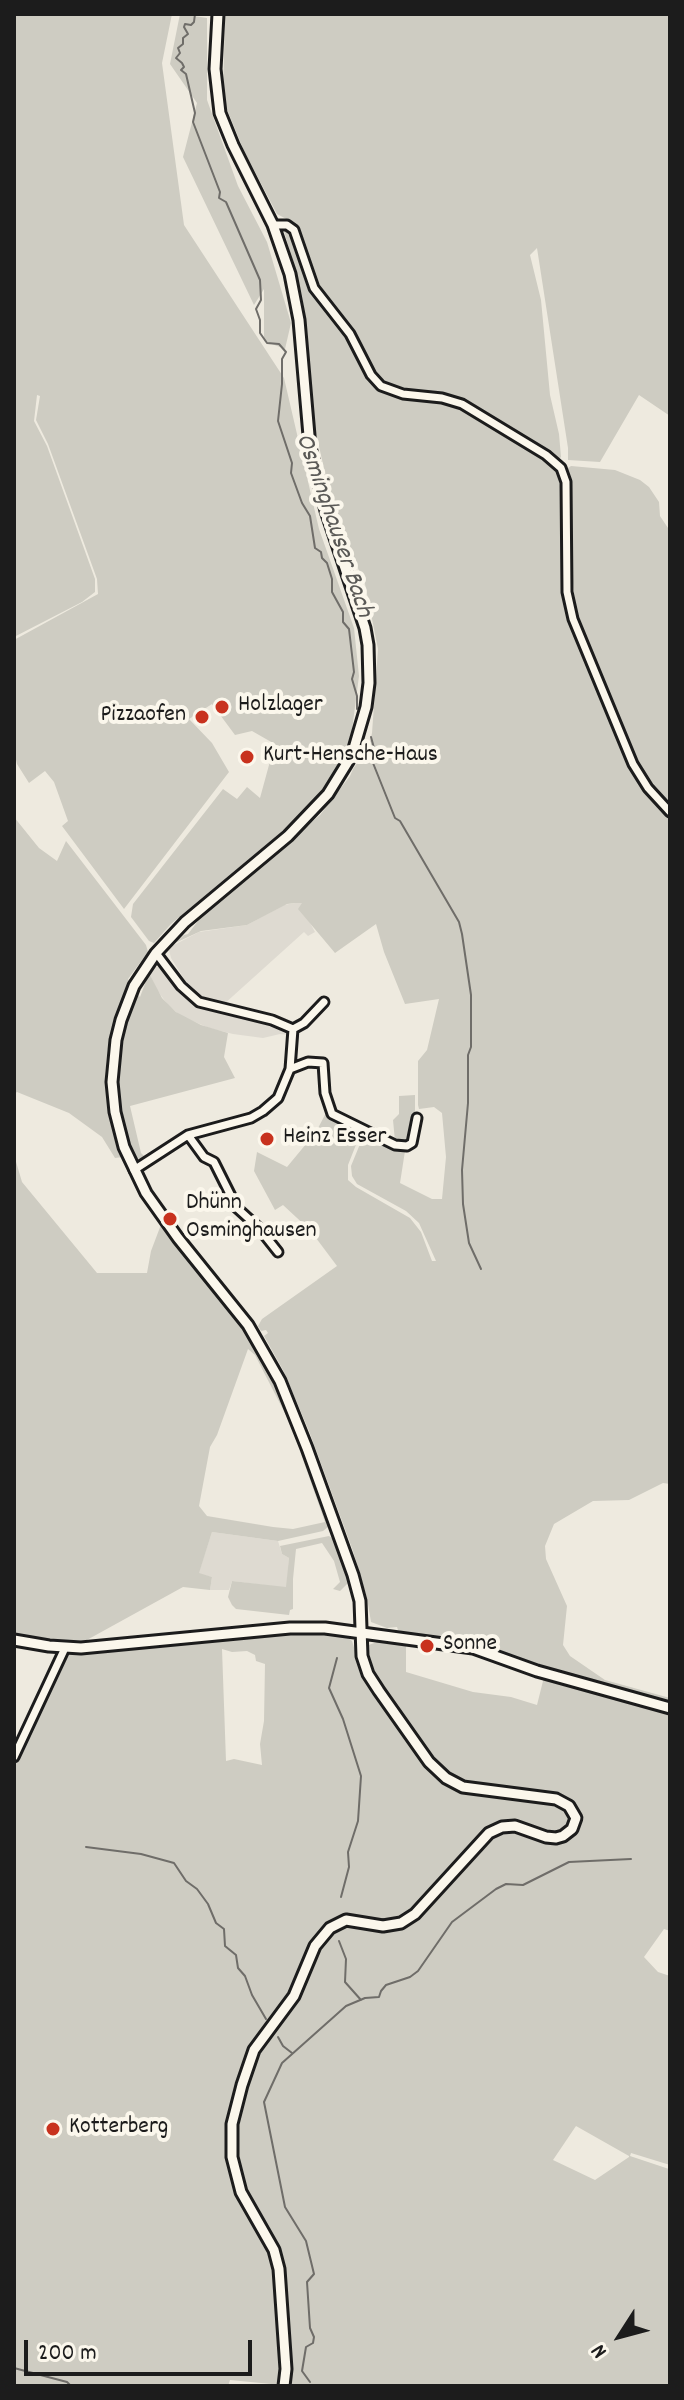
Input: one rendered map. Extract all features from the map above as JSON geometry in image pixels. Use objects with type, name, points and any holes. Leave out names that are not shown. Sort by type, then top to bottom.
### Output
[{"type":"main road","points":[[218,14],[215,69],[220,113],[273,225],[286,260],[301,336],[308,426],[316,473],[366,636],[369,672],[366,707],[345,769],[312,814],[185,922],[156,953],[134,986],[114,1050],[112,1082],[115,1112],[134,1170],[161,1215],[248,1325],[280,1381],[303,1435],[353,1575],[360,1601],[362,1656],[368,1674],[429,1762],[446,1778],[463,1787],[556,1799],[569,1806],[576,1818],[575,1825],[568,1833],[556,1838],[515,1826],[502,1827],[489,1833],[415,1914],[401,1923],[383,1926],[351,1920],[330,1928],[315,1946],[294,1996],[254,2050],[232,2124],[232,2157],[241,2192],[274,2250],[279,2269],[286,2356],[284,2386]]},
{"type":"main road","points":[[14,1640],[65,1648],[138,1644],[299,1627],[361,1632],[473,1648],[537,1671],[670,1708]]},
{"type":"street","points":[[273,225],[287,225],[294,230],[314,288],[350,334],[371,375],[381,386],[403,394],[442,398],[462,404],[552,459],[561,468],[566,491],[567,592],[573,619],[628,756],[642,780],[670,812]]},
{"type":"street","points":[[156,953],[181,986],[199,1002],[272,1020],[293,1029]]},
{"type":"street","points":[[293,1029],[304,1023],[324,1002]]},
{"type":"street","points":[[134,1170],[188,1135],[251,1118],[278,1098],[290,1069],[293,1029]]},
{"type":"street","points":[[290,1069],[308,1062],[323,1063],[325,1093],[332,1114],[395,1145],[407,1146],[413,1141],[417,1118]]},
{"type":"street","points":[[188,1135],[204,1157],[214,1162],[237,1208],[259,1228],[278,1252]]},
{"type":"street","points":[[14,1757],[65,1648]]},
{"type":"shaded area","points":[[14,14],[172,14],[162,63],[184,225],[284,378],[319,529],[354,628],[359,676],[352,730],[341,763],[319,797],[298,818],[171,924],[154,943],[149,941],[131,917],[133,904],[223,789],[237,799],[247,787],[260,798],[273,743],[252,731],[235,735],[212,704],[189,719],[212,743],[229,772],[124,909],[62,826],[68,821],[54,782],[45,771],[29,783],[17,764],[14,751],[14,640],[98,594],[97,579],[48,444],[36,420],[40,396],[37,395],[34,421],[47,446],[95,579],[95,592],[82,602],[14,637]]},
{"type":"shaded area","points":[[180,14],[207,18],[207,100],[238,186],[267,242],[291,323],[285,349],[264,341],[264,289],[254,305],[183,157],[197,103],[170,64]]},
{"type":"shaded area","points":[[225,14],[670,14],[670,416],[639,395],[600,462],[568,460],[537,248],[530,255],[541,300],[550,395],[559,434],[559,459],[465,401],[397,389],[384,382],[368,363],[351,330],[315,283],[299,233],[292,222],[277,214],[244,151],[223,93]]},
{"type":"shaded area","points":[[285,230],[291,234],[314,294],[350,340],[368,376],[379,389],[395,396],[441,401],[462,408],[559,472],[562,484],[562,591],[568,619],[631,770],[640,786],[670,817],[670,1484],[663,1483],[629,1500],[593,1501],[554,1524],[545,1546],[546,1559],[567,1606],[563,1645],[570,1656],[605,1680],[670,1698],[670,1704],[466,1643],[415,1636],[397,1627],[387,1628],[371,1622],[353,1551],[309,1431],[283,1370],[264,1336],[268,1333],[258,1326],[262,1319],[337,1266],[310,1230],[283,1205],[275,1210],[254,1171],[257,1152],[287,1167],[316,1132],[327,1111],[361,1132],[348,1165],[348,1180],[410,1218],[421,1232],[432,1261],[436,1261],[419,1223],[406,1211],[357,1184],[351,1166],[360,1144],[366,1140],[414,1149],[405,1151],[400,1183],[432,1199],[442,1199],[446,1157],[442,1113],[434,1107],[419,1109],[418,1105],[418,1061],[427,1050],[439,999],[405,1004],[376,924],[335,953],[298,909],[302,903],[295,903],[287,904],[247,925],[201,931],[175,943],[188,934],[215,904],[320,815],[350,776],[369,746],[372,733],[378,649],[365,584],[335,517],[313,420],[302,295]]},
{"type":"shaded area","points":[[568,468],[615,470],[640,480],[659,502],[660,516],[670,531],[670,806],[632,757],[576,614],[570,551]]},
{"type":"shaded area","points":[[14,817],[39,848],[57,861],[66,841],[146,945],[148,952],[128,979],[131,984],[110,1037],[107,1054],[107,1101],[123,1157],[115,1158],[102,1137],[69,1113],[17,1092],[14,1094]]},
{"type":"shaded area","points":[[304,903],[315,932],[308,936],[304,932],[223,1005],[198,996],[191,990],[171,958],[169,950],[172,946],[199,932],[247,925],[284,905]]},
{"type":"shaded area","points":[[154,967],[160,967],[188,1000],[199,1007],[275,1025],[286,1029],[289,1035],[263,1038],[233,1034],[181,1016],[157,990],[149,973]]},
{"type":"shaded area","points":[[149,973],[162,998],[176,1012],[201,1025],[228,1033],[224,1057],[235,1078],[130,1106],[141,1153],[145,1157],[139,1159],[129,1150],[119,1111],[117,1055],[136,993],[140,997]]},
{"type":"shaded area","points":[[415,1095],[415,1119],[410,1141],[395,1141],[393,1120],[399,1114],[399,1096]]},
{"type":"shaded area","points":[[14,1155],[22,1182],[97,1273],[147,1273],[162,1222],[245,1328],[276,1382],[329,1520],[328,1527],[323,1531],[278,1541],[212,1532],[199,1573],[212,1577],[210,1590],[183,1587],[85,1641],[158,1635],[156,1638],[69,1645],[14,1637]],"holes":[[[248,1349],[255,1355],[290,1423],[325,1522],[293,1529],[273,1527],[207,1516],[199,1506],[210,1447]]]},
{"type":"shaded area","points":[[212,1532],[278,1541],[282,1554],[289,1558],[287,1588],[232,1581],[229,1590],[210,1590],[212,1577],[198,1574]]},
{"type":"shaded area","points":[[329,1536],[336,1541],[350,1581],[340,1591],[333,1589],[340,1582],[334,1561],[322,1543],[296,1549],[293,1609],[289,1615],[236,1609],[232,1605],[228,1597],[232,1581],[286,1587],[289,1558],[282,1554],[280,1546]]},
{"type":"shaded area","points":[[296,1631],[342,1633],[352,1641],[358,1660],[363,1658],[366,1646],[377,1642],[406,1643],[406,1672],[473,1692],[511,1697],[537,1705],[544,1677],[670,1712],[670,1931],[664,1929],[644,1957],[658,1972],[670,1976],[670,2165],[631,2153],[630,2156],[669,2169],[670,2174],[670,2386],[292,2386],[230,2380],[228,2386],[14,2386],[14,1762],[64,1657],[76,1652]],"holes":[[[222,1649],[247,1651],[255,1655],[256,1661],[265,1664],[264,1721],[260,1744],[262,1765],[234,1759],[226,1761]],[[576,2126],[629,2156],[629,2157],[595,2180],[553,2160]]]},
{"type":"waterway","name":"Osminghauser Bach","points":[[195,14],[194,22],[185,24],[188,34],[183,38],[176,58],[184,67],[181,70],[186,74],[195,113],[193,122],[220,192],[219,198],[226,202],[260,280],[261,300],[256,309],[260,333],[267,343],[279,344],[286,352],[282,359],[278,421],[292,463],[291,473],[310,516],[315,548],[327,563],[332,592],[343,612],[343,622],[349,629],[357,709]]},
{"type":"waterway","name":"Osminghauser Bach","points":[[371,737],[374,748],[371,758],[395,818],[400,821],[459,922],[462,934],[471,995],[463,1204],[469,1243],[481,1269]]},
{"type":"waterway","points":[[337,1658],[329,1688],[343,1719],[361,1776],[358,1821],[348,1852],[349,1867],[341,1897]]},
{"type":"waterway","points":[[86,1847],[141,1854],[174,1863],[208,1904],[216,1923],[224,1929],[225,1946],[236,1955],[238,1968],[266,2019]]},
{"type":"waterway","points":[[310,2382],[302,2371],[306,2347],[313,2343],[314,2337],[310,2328],[307,2282],[314,2274],[306,2241],[285,2207],[264,2102],[282,2063],[346,2006],[365,1998],[379,1997],[386,1985],[418,1971],[452,1922],[496,1889],[506,1884],[523,1885],[569,1862],[631,1859]]},
{"type":"waterway","points":[[339,1941],[346,1959],[345,1982],[361,2000]]},
{"type":"waterway","points":[[278,2037],[292,2053]]},
{"type":"waterway","points":[[14,2368],[67,2382],[71,2386]]},
{"type":"place","name":"Holzlager","points":[[222,707]]},
{"type":"place","name":"Pizzaofen","points":[[202,717]]},
{"type":"place","name":"Kurt-Hensche-Haus","points":[[247,757]]},
{"type":"place","name":"Heinz Esser","points":[[267,1139]]},
{"type":"place","name":"Dhünn Osminghausen","points":[[170,1219]]},
{"type":"place","name":"Sonne","points":[[427,1646]]},
{"type":"place","name":"Kotterberg","points":[[53,2129]]}]
